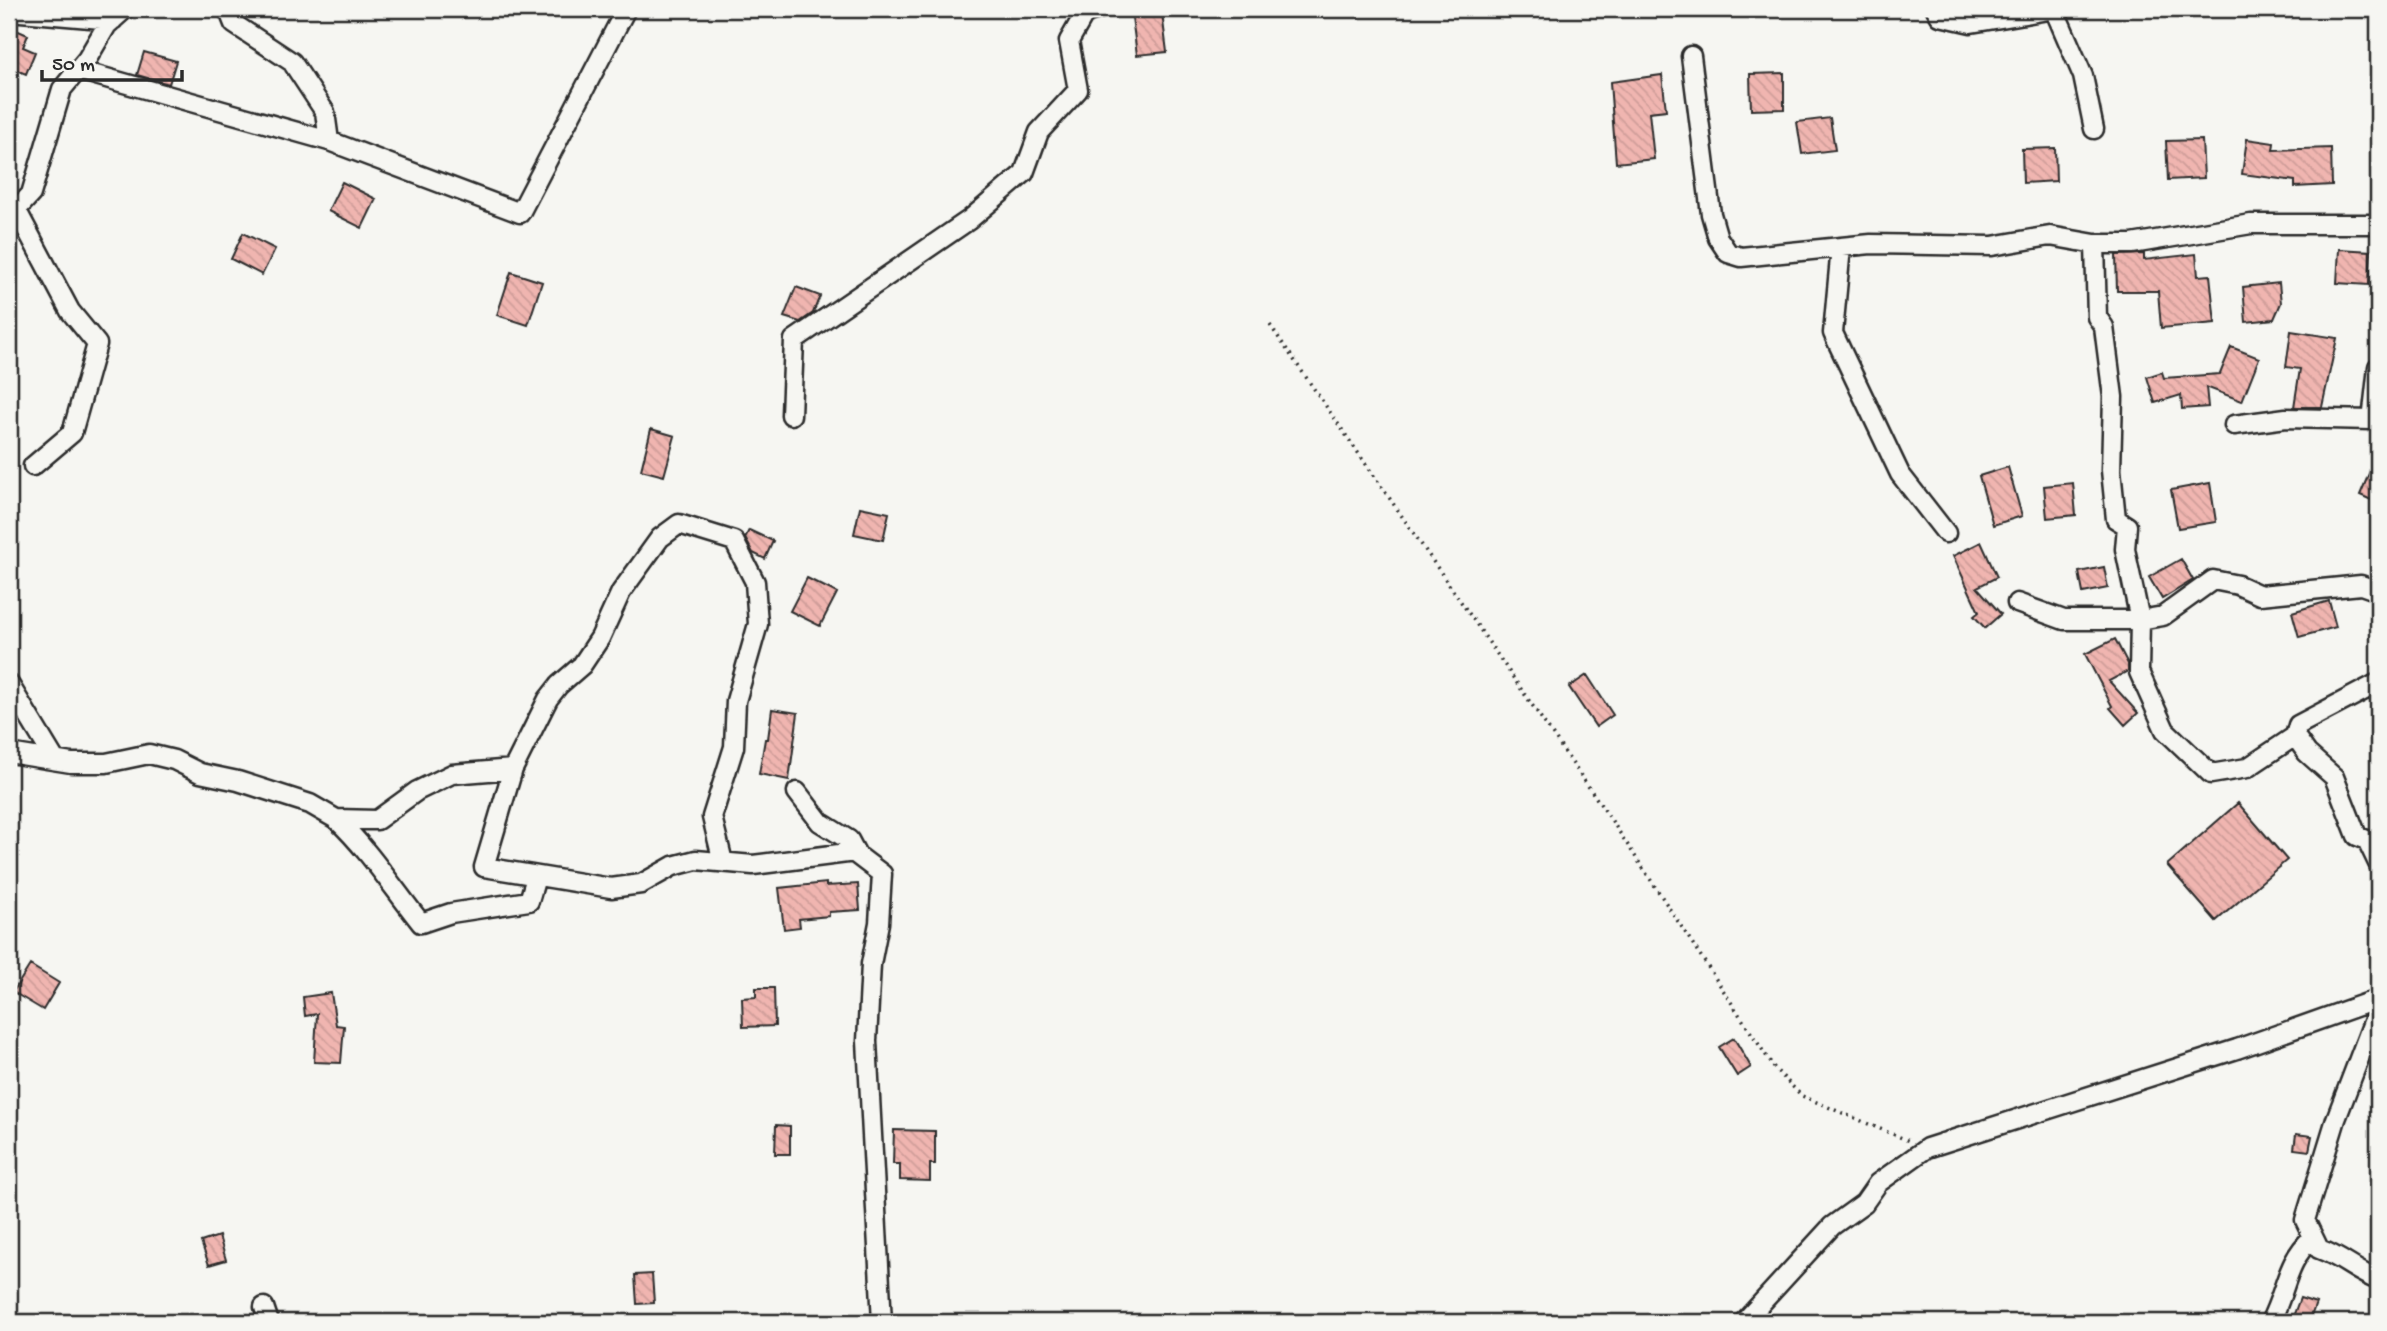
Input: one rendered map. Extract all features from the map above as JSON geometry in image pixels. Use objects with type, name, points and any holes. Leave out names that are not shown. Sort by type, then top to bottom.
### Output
[{"type":"street","points":[[228,9],[234,23],[292,62],[325,112],[328,141]]},
{"type":"street","points":[[78,70],[328,141],[520,214],[626,9]]},
{"type":"street","points":[[791,415],[793,340],[969,220],[1024,173],[1039,132],[1078,90],[1069,41],[1085,13],[1099,9]]},
{"type":"street","points":[[1936,9],[1940,16],[1971,23],[2054,9],[2083,76],[2094,129]]},
{"type":"street","points":[[9,11],[119,14]]},
{"type":"street","points":[[33,466],[72,433],[97,344],[70,312],[13,215],[32,194],[62,89],[119,14]]},
{"type":"street","points":[[1691,56],[1711,214],[1718,238],[1728,253],[1741,257],[1871,244],[1992,246],[2050,236],[2095,244],[2132,244],[2251,224],[2378,224]]},
{"type":"street","points":[[2095,244],[2097,317],[2104,327],[2113,397],[2111,470],[2116,519],[2127,526],[2125,549],[2140,620],[2140,672],[2165,730],[2211,774],[2247,768],[2295,736],[2298,725],[2378,682]]},
{"type":"street","points":[[1841,247],[1833,332],[1900,474],[1946,533]]},
{"type":"street","points":[[2234,425],[2286,418],[2372,421],[2378,367]]},
{"type":"street","points":[[723,862],[712,817],[734,747],[736,702],[758,624],[755,582],[734,541],[679,524],[660,538],[621,592],[600,638],[582,665],[548,699],[513,769],[484,867],[611,888],[641,884],[673,866],[696,860],[753,865],[855,852]]},
{"type":"street","points":[[2017,603],[2064,620],[2140,620],[2163,616],[2213,580],[2238,585],[2260,595],[2361,585],[2378,591]]},
{"type":"street","points":[[9,684],[55,761]]},
{"type":"street","points":[[2295,736],[2306,753],[2334,777],[2357,836],[2367,840],[2378,863]]},
{"type":"street","points":[[9,753],[55,761],[106,763],[149,754],[174,760],[200,774],[238,781],[310,804],[336,819],[362,844],[382,876],[421,923],[452,913],[529,901],[536,877]]},
{"type":"street","points":[[336,819],[377,820],[417,791],[452,774],[513,769]]},
{"type":"street","points":[[797,792],[820,822],[849,840],[855,852],[882,874],[879,923],[871,964],[867,1041],[883,1322]]},
{"type":"street","points":[[1744,1322],[1832,1226],[1864,1203],[1878,1183],[1927,1148],[2237,1048],[2378,999]]},
{"type":"street","points":[[2378,1009],[2336,1119],[2305,1220],[2319,1249],[2340,1256],[2356,1272],[2378,1280]]},
{"type":"street","points":[[2270,1322],[2279,1305],[2289,1266],[2297,1252],[2313,1237]]},
{"type":"path","points":[[1270,325],[1608,815],[1751,1036],[1776,1069],[1802,1097],[1927,1148]]},
{"type":"building","points":[[1162,13],[1167,52],[1137,55],[1132,17]]},
{"type":"building","points":[[9,27],[28,35],[23,47],[35,52],[26,74],[14,69],[10,81]]},
{"type":"building","points":[[144,52],[176,61],[169,84],[137,75]]},
{"type":"building","points":[[1784,73],[1784,109],[1751,110],[1750,74]]},
{"type":"building","points":[[1662,75],[1666,110],[1649,112],[1654,159],[1616,163],[1610,82]]},
{"type":"building","points":[[1830,118],[1835,150],[1802,154],[1797,122]]},
{"type":"building","points":[[2247,139],[2274,143],[2273,150],[2331,148],[2332,185],[2295,187],[2295,181],[2242,174]]},
{"type":"building","points":[[2202,140],[2204,178],[2168,180],[2166,141]]},
{"type":"building","points":[[2055,148],[2056,181],[2023,183],[2022,149]]},
{"type":"building","points":[[342,182],[376,199],[362,228],[328,211]]},
{"type":"building","points":[[243,233],[275,249],[262,275],[231,259]]},
{"type":"building","points":[[2339,249],[2371,251],[2369,285],[2337,283]]},
{"type":"building","points":[[2144,254],[2144,260],[2196,254],[2198,276],[2210,275],[2215,323],[2161,328],[2158,291],[2117,291],[2116,255]]},
{"type":"building","points":[[511,272],[542,282],[528,325],[497,315]]},
{"type":"building","points":[[2279,283],[2281,303],[2274,319],[2246,322],[2243,287]]},
{"type":"building","points":[[796,287],[820,296],[813,313],[800,322],[784,317]]},
{"type":"building","points":[[2291,331],[2337,338],[2322,407],[2294,407],[2300,369],[2286,367]]},
{"type":"building","points":[[2231,347],[2259,358],[2242,401],[2206,387],[2208,407],[2182,409],[2181,395],[2155,403],[2147,377],[2162,372],[2164,378],[2220,374]]},
{"type":"building","points":[[651,429],[675,436],[664,476],[641,470]]},
{"type":"building","points":[[2378,452],[2378,503],[2360,495]]},
{"type":"building","points":[[2008,467],[2022,516],[1993,525],[1979,476]]},
{"type":"building","points":[[2073,483],[2076,515],[2047,518],[2044,486]]},
{"type":"building","points":[[2210,483],[2216,522],[2178,528],[2171,490]]},
{"type":"building","points":[[860,507],[889,513],[883,540],[854,534]]},
{"type":"building","points":[[749,530],[773,541],[765,559],[753,553],[745,538]]},
{"type":"building","points":[[1981,542],[1997,577],[1977,587],[2001,614],[1985,628],[1974,616],[1979,612],[1953,556]]},
{"type":"building","points":[[2181,559],[2193,580],[2162,599],[2149,577]]},
{"type":"building","points":[[2104,567],[2108,588],[2083,593],[2079,572]]},
{"type":"building","points":[[807,578],[837,593],[820,626],[790,611]]},
{"type":"building","points":[[2329,601],[2336,627],[2299,637],[2292,612]]},
{"type":"building","points":[[2115,639],[2128,664],[2128,671],[2109,681],[2138,713],[2125,725],[2110,708],[2112,706],[2085,654]]},
{"type":"building","points":[[1587,675],[1613,715],[1596,727],[1569,687]]},
{"type":"building","points":[[772,709],[798,713],[789,780],[759,774]]},
{"type":"building","points":[[2238,803],[2287,860],[2216,921],[2167,865]]},
{"type":"building","points":[[826,883],[826,886],[858,884],[860,910],[829,912],[829,916],[799,919],[800,927],[784,929],[779,888]]},
{"type":"building","points":[[30,965],[59,983],[43,1010],[13,992]]},
{"type":"building","points":[[756,988],[774,988],[775,1026],[743,1027],[742,998],[756,997]]},
{"type":"building","points":[[331,993],[336,1025],[344,1026],[341,1063],[314,1062],[317,1014],[305,1016],[303,997]]},
{"type":"building","points":[[1734,1038],[1751,1067],[1737,1076],[1719,1047]]},
{"type":"building","points":[[776,1125],[790,1126],[790,1154],[775,1154]]},
{"type":"building","points":[[894,1130],[935,1131],[935,1164],[930,1164],[930,1181],[900,1180],[900,1164],[893,1164]]},
{"type":"building","points":[[2296,1134],[2312,1136],[2309,1151],[2294,1149]]},
{"type":"building","points":[[219,1236],[226,1260],[209,1265],[201,1242]]},
{"type":"building","points":[[652,1274],[654,1303],[637,1304],[635,1275]]},
{"type":"building","points":[[2300,1298],[2316,1303],[2309,1322],[2291,1322]]}]
